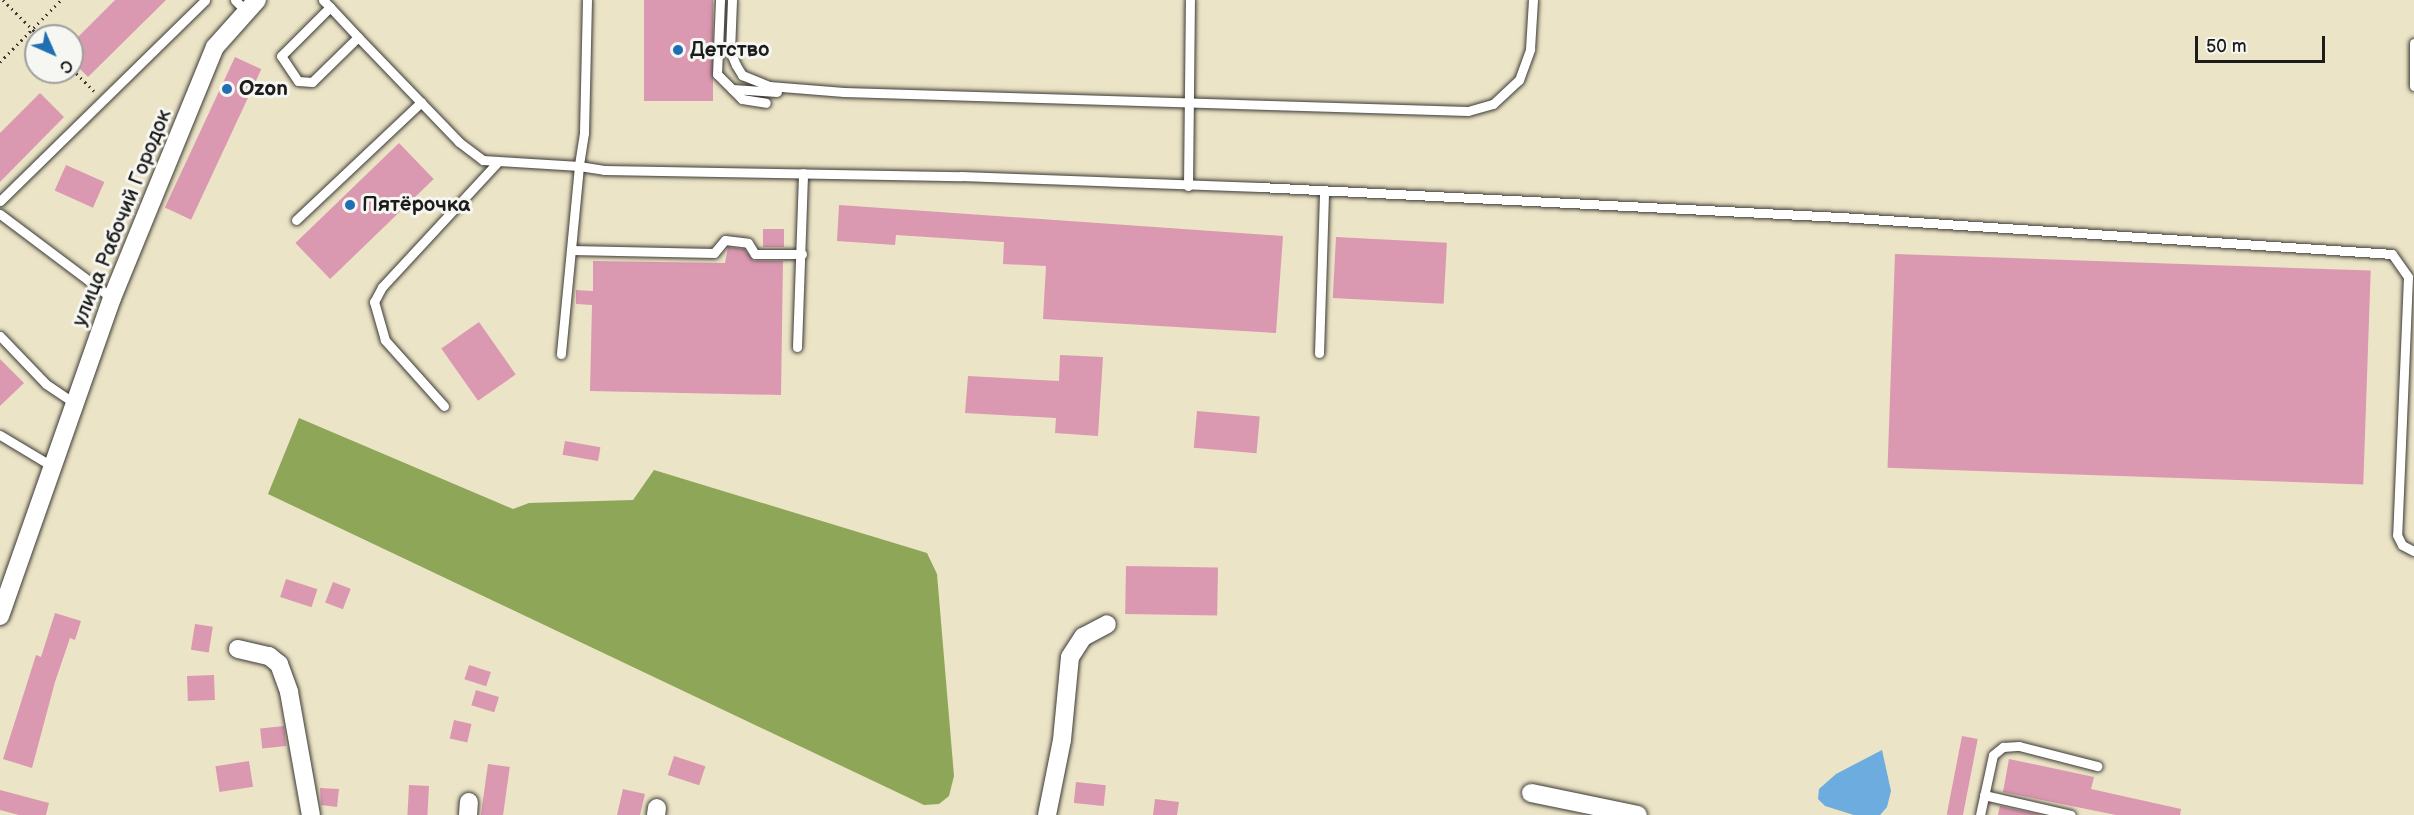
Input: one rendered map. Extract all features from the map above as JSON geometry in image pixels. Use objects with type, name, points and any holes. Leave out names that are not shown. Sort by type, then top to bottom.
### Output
[{"type":"street","name":"улица Рабочий Городок","points":[[0,616],[55,468],[112,298],[215,47],[246,4]]},
{"type":"street","points":[[1047,815],[1062,740],[1070,657],[1083,637],[1107,624]]},
{"type":"street","points":[[238,649],[269,656],[279,664],[289,692],[311,815]]},
{"type":"street","points":[[1532,793],[1638,815]]},
{"type":"lane","points":[[0,201],[205,0]]},
{"type":"lane","points":[[561,354],[584,134],[586,0]]},
{"type":"lane","points":[[720,0],[717,74],[742,99],[766,103]]},
{"type":"lane","points":[[732,0],[730,51],[742,75],[769,86],[810,91]]},
{"type":"lane","points":[[1188,186],[1190,0]]},
{"type":"lane","points":[[729,88],[1468,111],[1493,104],[1519,80],[1530,50],[1533,0]]},
{"type":"lane","points":[[358,37],[312,82],[298,81],[281,56],[326,4],[470,152],[497,164],[579,166],[604,170],[803,173],[1324,191],[1841,217],[2392,254],[2408,277],[2397,535],[2402,545],[2414,551]]},
{"type":"lane","points":[[2414,43],[2414,86]]},
{"type":"lane","points":[[296,220],[421,102]]},
{"type":"lane","points":[[444,406],[385,340],[374,302],[382,287],[497,164]]},
{"type":"lane","points":[[797,347],[803,173]]},
{"type":"lane","points":[[1318,352],[1324,191]]},
{"type":"lane","points":[[0,214],[112,298]]},
{"type":"lane","points":[[571,250],[714,253],[725,240],[748,243],[755,254],[802,254]]},
{"type":"lane","points":[[0,336],[46,384],[76,404]]},
{"type":"lane","points":[[0,435],[55,468]]},
{"type":"lane","points":[[1980,815],[1993,755],[2003,747],[2019,746],[2097,766]]},
{"type":"lane","points":[[1984,795],[2071,815]]},
{"type":"path","points":[[3,0],[27,24]]},
{"type":"path","points":[[37,24],[60,0]]},
{"type":"path","points":[[0,62],[24,37]]},
{"type":"path","points":[[84,81],[103,100]]},
{"type":"green space","points":[[299,418],[513,509],[529,503],[633,500],[654,470],[927,553],[937,574],[954,776],[949,796],[939,804],[924,805],[268,494]]},
{"type":"water","points":[[1882,750],[1891,791],[1887,807],[1880,815],[1854,815],[1825,806],[1818,799],[1819,789],[1836,774]]},
{"type":"building","points":[[115,0],[166,0],[88,77],[84,73],[84,31]]},
{"type":"building","name":"Детство","points":[[644,0],[713,0],[713,101],[644,101]]},
{"type":"building","points":[[235,57],[261,69],[191,220],[165,207]]},
{"type":"building","points":[[40,93],[64,117],[0,182],[0,133]]},
{"type":"building","points":[[399,143],[434,179],[330,279],[295,243]]},
{"type":"building","points":[[66,165],[104,182],[93,208],[55,191]]},
{"type":"building","points":[[839,205],[1283,236],[1276,333],[1043,319],[1046,266],[1003,264],[1004,242],[896,235],[895,245],[837,241]]},
{"type":"building","points":[[763,229],[784,229],[784,247],[763,247]]},
{"type":"building","points":[[1336,237],[1447,243],[1444,304],[1333,298]]},
{"type":"building","points":[[728,247],[744,249],[754,261],[783,261],[781,395],[590,391],[592,305],[576,304],[576,290],[593,291],[593,261],[725,263]]},
{"type":"building","points":[[1895,254],[2371,271],[2363,484],[1888,468]]},
{"type":"building","points":[[479,322],[516,374],[478,401],[441,348]]},
{"type":"building","points":[[1060,355],[1103,357],[1098,436],[1055,433],[1056,418],[965,413],[968,376],[1059,381]]},
{"type":"building","points":[[0,359],[24,383],[0,406]]},
{"type":"building","points":[[1197,411],[1260,416],[1257,453],[1194,448]]},
{"type":"building","points":[[565,441],[600,447],[598,461],[563,455]]},
{"type":"building","points":[[1126,566],[1218,568],[1217,616],[1125,614]]},
{"type":"building","points":[[286,579],[317,589],[312,607],[280,597]]},
{"type":"building","points":[[333,582],[351,589],[343,609],[325,603]]},
{"type":"building","points":[[55,613],[81,621],[75,640],[70,638],[55,682],[32,768],[3,759],[36,655],[41,657]]},
{"type":"building","points":[[195,624],[213,627],[209,652],[191,650]]},
{"type":"building","points":[[469,665],[491,672],[486,686],[464,679]]},
{"type":"building","points":[[214,675],[215,700],[188,701],[187,676]]},
{"type":"building","points":[[476,690],[499,697],[494,712],[471,705]]},
{"type":"building","points":[[454,720],[472,724],[467,743],[450,739]]},
{"type":"building","points":[[284,726],[286,746],[262,748],[260,729]]},
{"type":"building","points":[[1962,736],[1978,739],[1963,815],[1947,815]]},
{"type":"building","points":[[674,756],[705,766],[699,785],[668,775]]},
{"type":"building","points":[[2009,759],[2094,777],[2091,789],[2181,809],[2180,815],[2116,815],[2003,792]]},
{"type":"building","points":[[249,761],[253,787],[219,792],[215,766]]},
{"type":"building","points":[[488,764],[510,767],[503,815],[481,815]]},
{"type":"building","points":[[1076,782],[1106,785],[1104,806],[1074,803]]},
{"type":"building","points":[[409,785],[429,786],[427,815],[407,815]]},
{"type":"building","points":[[320,788],[339,789],[337,807],[321,805]]},
{"type":"building","points":[[623,789],[645,794],[640,815],[617,815]]},
{"type":"building","points":[[0,790],[49,803],[46,815],[19,815],[0,810]]},
{"type":"building","points":[[1155,799],[1179,802],[1177,815],[1153,815]]},
{"type":"building","points":[[2000,806],[2041,815],[1998,815]]},
{"type":"place","name":"Детство","points":[[678,50]]},
{"type":"place","name":"Ozon","points":[[227,89]]},
{"type":"place","name":"Пятёрочка","points":[[350,205]]}]
